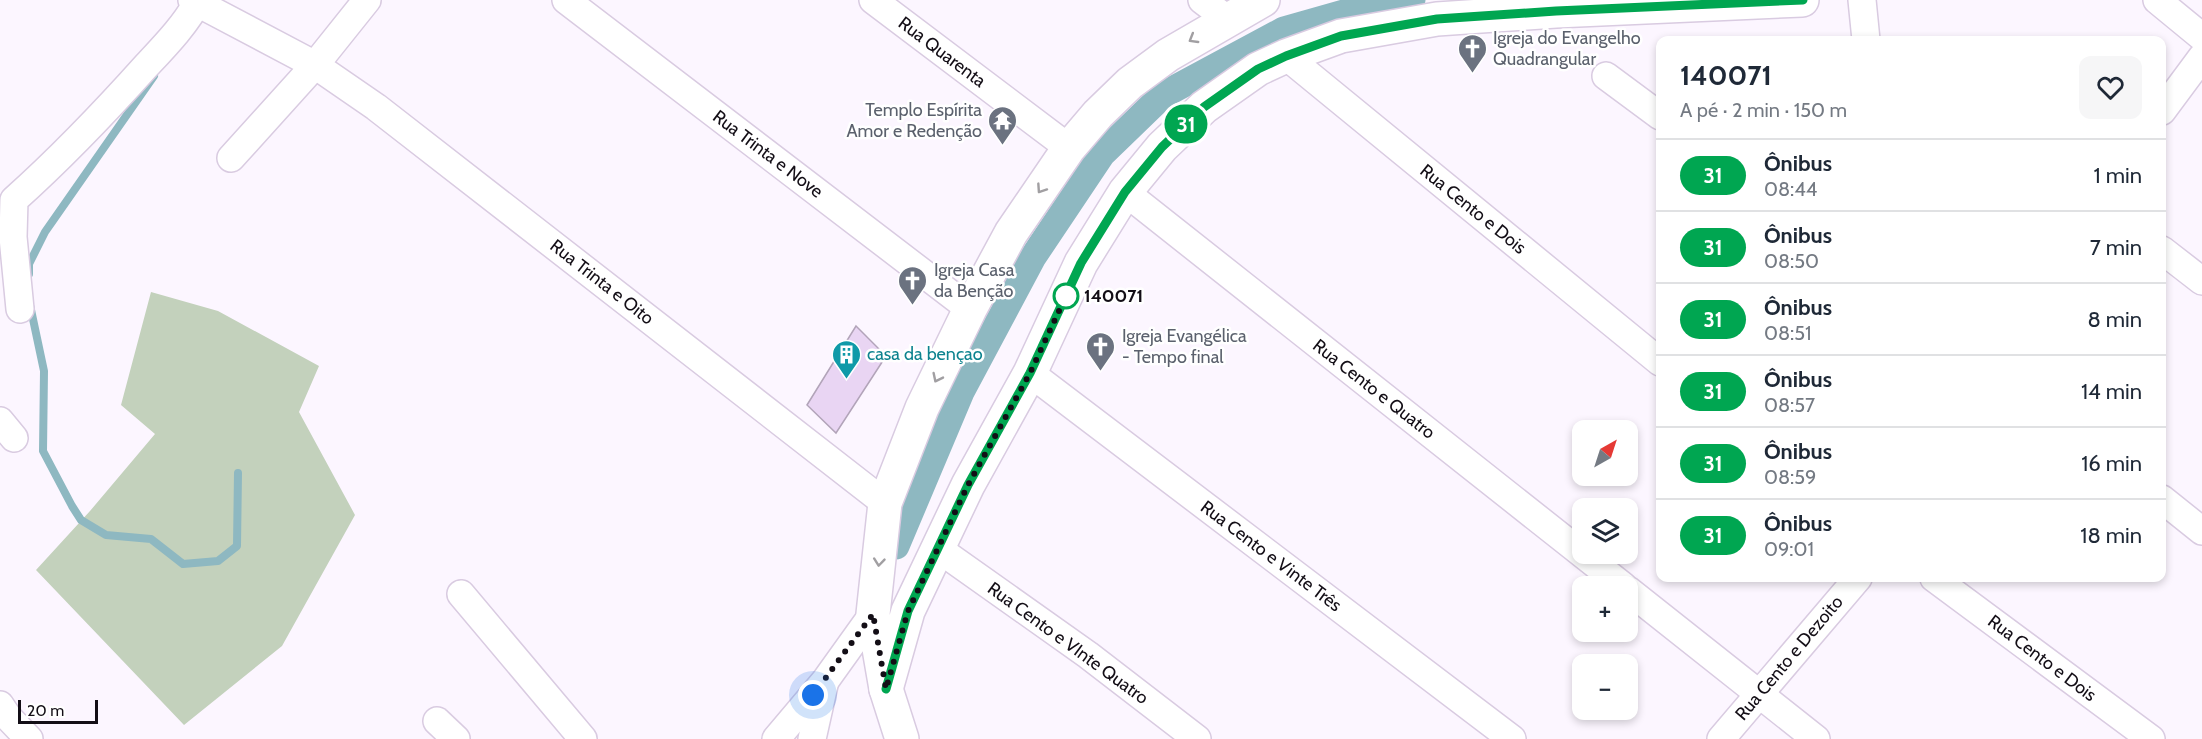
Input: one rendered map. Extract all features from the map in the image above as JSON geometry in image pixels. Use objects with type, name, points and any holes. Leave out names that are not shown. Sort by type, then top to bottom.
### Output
[{"type":"main road","points":[[902,739],[886,689],[873,614],[885,503],[922,408],[970,309],[1011,233],[1069,148],[1098,114],[1130,84],[1168,55],[1214,10],[1263,0]]},
{"type":"main road","points":[[886,689],[908,611],[968,485],[1030,373],[1081,263],[1125,192],[1162,147],[1204,107],[1258,69],[1341,36],[1437,19],[1568,10],[1803,0]]},
{"type":"street","points":[[231,158],[315,65],[367,0]]},
{"type":"street","name":"Rua Trinta e Nove","points":[[566,0],[970,309]]},
{"type":"street","name":"Rua Quarenta","points":[[873,0],[1069,148]]},
{"type":"street","points":[[1862,0],[1866,36]]},
{"type":"street","points":[[2157,0],[2202,37]]},
{"type":"street","points":[[20,309],[13,237],[7,205],[64,155],[126,90],[165,46],[196,1]]},
{"type":"street","name":"Rua Trinta e Oito","points":[[196,1],[315,65],[376,107],[885,503]]},
{"type":"street","name":"Rua Cento e Dois","points":[[1286,56],[1656,359]]},
{"type":"street","points":[[2166,106],[2202,57]]},
{"type":"street","points":[[1606,75],[1656,113]]},
{"type":"street","name":"Rua Cento e Quatro","points":[[1125,192],[1610,576]]},
{"type":"street","points":[[2166,253],[2202,281]]},
{"type":"street","name":"Rua Cento e Vinte Três","points":[[1030,373],[1512,739]]},
{"type":"street","points":[[2166,503],[2202,531]]},
{"type":"street","name":"Rua Cento e VInte Quatro","points":[[937,548],[1088,655],[1197,739]]},
{"type":"street","name":"Rua Cento e Dezoito","points":[[1721,739],[1855,582]]},
{"type":"street","name":"Rua Cento e Dois","points":[[1939,582],[2151,739]]},
{"type":"street","points":[[461,594],[583,739]]},
{"type":"street","points":[[1638,598],[1816,739]]},
{"type":"street","points":[[776,739],[825,681],[873,614]]},
{"type":"street","points":[[812,739],[825,681]]},
{"type":"street","points":[[3,716],[29,739]]},
{"type":"green space","points":[[151,292],[218,311],[319,366],[299,412],[355,515],[282,646],[184,725],[36,570],[155,434],[121,405]]},
{"type":"building","name":"casa da bençao","points":[[856,326],[886,356],[836,433],[807,405]]},
{"type":"waterway","points":[[896,546],[961,392],[1033,257],[1102,154],[1163,95],[1284,30],[1372,5],[1412,0]]},
{"type":"waterway","points":[[29,274],[29,264],[45,232],[154,76]]},
{"type":"waterway","points":[[30,305],[44,371],[43,451],[81,520],[106,535],[151,539],[183,564],[218,561],[237,546],[238,473]]},
{"type":"bus line","name":"31","points":[[886,689],[908,611],[968,485],[1030,373],[1081,263],[1125,192],[1162,147],[1204,107],[1258,69],[1341,36],[1437,19],[1556,11],[1803,0]]},
{"type":"place","name":"Igreja do Evangelho Quadrangular","points":[[1472,74]]},
{"type":"place","name":"Templo Espírita Amor e Redenção","points":[[1003,146]]},
{"type":"place","name":"140071","points":[[1066,296]]},
{"type":"place","name":"Igreja Casa da Benção","points":[[913,306]]},
{"type":"place","name":"Igreja Evangélica - Tempo final","points":[[1101,372]]},
{"type":"place","name":"casa da bençao","points":[[846,380]]},
{"type":"route","points":[[813,695],[873,614],[886,689],[908,611],[968,485],[1030,373],[1066,296]]}]
